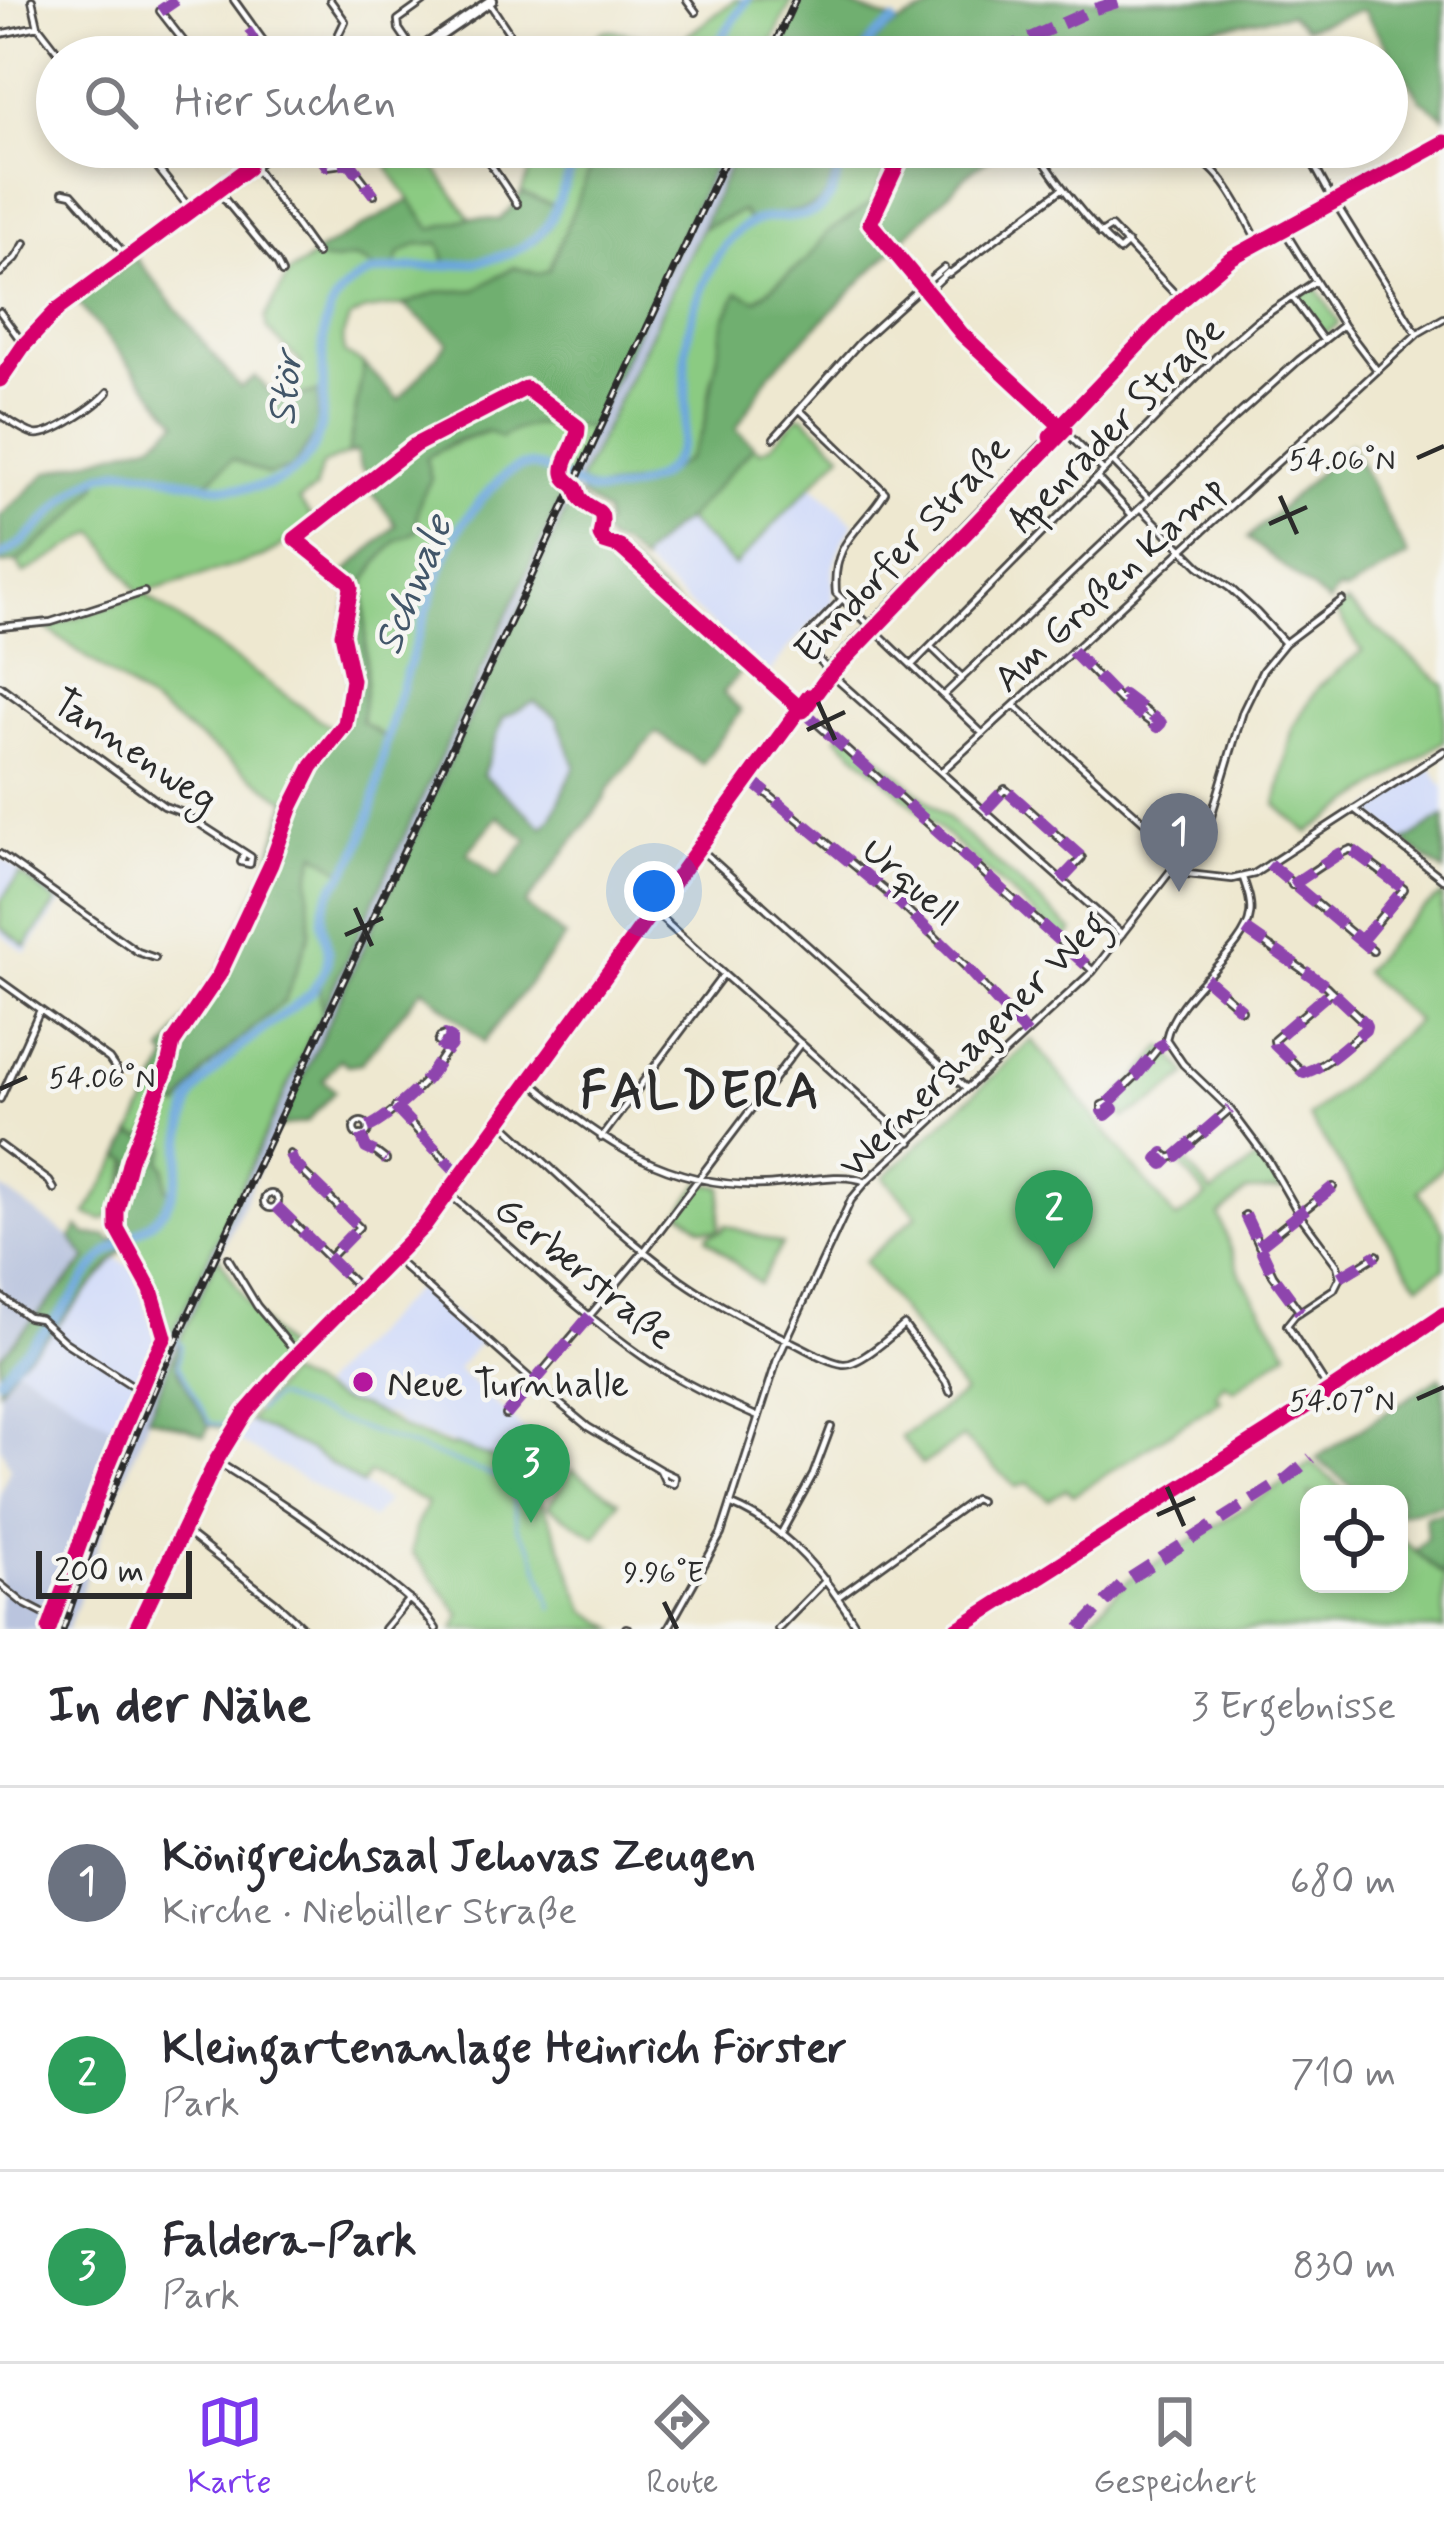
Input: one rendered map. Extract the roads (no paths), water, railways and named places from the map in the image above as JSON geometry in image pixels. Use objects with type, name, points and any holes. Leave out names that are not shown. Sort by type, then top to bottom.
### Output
[{"type":"main road","points":[[956,1629],[1444,1314]]},
{"type":"street","points":[[32,0],[38,26],[46,36]]},
{"type":"street","points":[[234,0],[260,36]]},
{"type":"street","points":[[330,0],[345,21],[338,36]]},
{"type":"street","points":[[403,36],[398,20],[426,0]]},
{"type":"street","points":[[687,0],[696,12]]},
{"type":"street","points":[[438,36],[489,1],[512,36]]},
{"type":"street","points":[[160,11],[180,36]]},
{"type":"street","points":[[0,34],[38,26]]},
{"type":"street","name":"Ehndorfer Straße","points":[[1408,161],[1444,142]]},
{"type":"street","points":[[158,168],[191,210]]},
{"type":"street","points":[[0,380],[58,309],[247,168]]},
{"type":"street","points":[[252,168],[317,254]]},
{"type":"street","points":[[354,168],[374,195]]},
{"type":"street","points":[[493,168],[517,204]]},
{"type":"street","points":[[1048,168],[1100,234],[1118,251],[1127,243]]},
{"type":"street","points":[[1208,168],[1258,242]]},
{"type":"street","points":[[1316,168],[1417,334]]},
{"type":"street","name":"Ehndorfer Straße","points":[[136,1629],[216,1461],[246,1412],[424,1226],[828,671],[1181,300],[1231,258],[1396,168]]},
{"type":"street","points":[[774,439],[859,344],[944,268],[949,274],[1062,189]]},
{"type":"street","points":[[217,190],[281,273]]},
{"type":"street","points":[[63,192],[72,194],[127,257]]},
{"type":"street","points":[[1100,234],[1112,227],[1181,300]]},
{"type":"street","points":[[1283,229],[1377,370]]},
{"type":"street","points":[[0,272],[25,243]]},
{"type":"street","name":"Apenrader Straße","points":[[912,665],[1240,335],[1316,281]]},
{"type":"street","points":[[924,290],[962,334],[1104,471]]},
{"type":"street","points":[[1292,297],[1323,340]]},
{"type":"street","points":[[0,312],[24,345]]},
{"type":"street","name":"Am Großen Kamp","points":[[941,772],[1377,370],[1417,334],[1444,318]]},
{"type":"street","points":[[944,695],[1259,394],[1343,325]]},
{"type":"street","points":[[0,415],[41,435],[93,406],[108,392]]},
{"type":"street","points":[[800,410],[885,492],[857,524],[839,558],[835,584],[841,600],[982,734]]},
{"type":"street","points":[[1113,462],[1149,499]]},
{"type":"street","points":[[1096,478],[1132,515]]},
{"type":"street","points":[[1140,508],[1285,643]]},
{"type":"street","points":[[620,547],[1093,971]]},
{"type":"street","points":[[0,627],[41,624],[143,592]]},
{"type":"street","points":[[841,600],[806,637],[805,644],[828,671],[1122,934]]},
{"type":"street","name":"Wernershagener Weg","points":[[668,1629],[732,1505],[786,1339],[851,1200],[1093,971],[1210,820],[1254,684],[1285,643],[1342,600]]},
{"type":"street","points":[[931,646],[962,677]]},
{"type":"street","points":[[1072,651],[1120,700],[1157,727],[1161,723],[1124,695],[1120,700]]},
{"type":"street","name":"Tannenweg","points":[[0,686],[164,806],[244,853]]},
{"type":"street","points":[[1014,705],[1182,856]]},
{"type":"street","points":[[1170,872],[1243,878],[1444,751]]},
{"type":"street","name":"Urquell","points":[[748,778],[900,903],[1027,1034]]},
{"type":"street","points":[[984,811],[1005,789],[1082,858],[1061,880]]},
{"type":"street","points":[[1354,809],[1444,880]]},
{"type":"street","points":[[698,847],[967,1090]]},
{"type":"street","points":[[1292,885],[1351,849],[1412,895]]},
{"type":"street","points":[[0,854],[138,952],[155,958]]},
{"type":"street","points":[[1269,864],[1373,951]]},
{"type":"street","points":[[1108,1103],[1166,1043],[1175,1016],[1246,929],[1250,908],[1243,878]]},
{"type":"street","points":[[1361,940],[1404,890]]},
{"type":"street","points":[[652,910],[911,1142]]},
{"type":"street","points":[[1246,929],[1331,991],[1364,1022],[1366,1028],[1336,1054],[1304,1073],[1274,1040],[1331,991]]},
{"type":"street","points":[[601,1138],[724,974]]},
{"type":"street","points":[[1205,978],[1242,1010]]},
{"type":"street","points":[[0,981],[109,1059],[118,1072]]},
{"type":"street","points":[[0,1099],[40,1010]]},
{"type":"street","points":[[506,1414],[645,1250],[801,1043]]},
{"type":"street","points":[[1166,1043],[1230,1109],[1268,1160],[1299,1214],[1329,1252],[1340,1277]]},
{"type":"street","points":[[361,1135],[428,1077],[445,1048]]},
{"type":"street","points":[[529,1081],[601,1138],[664,1169],[699,1180],[761,1186],[846,1176],[866,1182]]},
{"type":"street","points":[[395,1107],[460,1175]]},
{"type":"street","points":[[1169,1158],[1230,1109]]},
{"type":"street","points":[[500,1121],[645,1250],[717,1303],[841,1364],[852,1363],[904,1325],[950,1392]]},
{"type":"street","points":[[368,1127],[364,1122],[356,1125],[356,1132],[366,1148],[386,1160]]},
{"type":"street","points":[[0,1145],[50,1181],[54,1189]]},
{"type":"street","points":[[290,1154],[358,1227],[329,1258]]},
{"type":"street","points":[[1259,1246],[1333,1187]]},
{"type":"street","name":"Gerberstraße","points":[[448,1193],[618,1339],[673,1376],[758,1417]]},
{"type":"street","points":[[276,1206],[361,1289]]},
{"type":"street","points":[[1245,1215],[1277,1282],[1300,1312]]},
{"type":"street","points":[[1330,1391],[1288,1322],[1334,1289],[1340,1277],[1377,1255]]},
{"type":"street","points":[[393,1257],[588,1426],[660,1470]]},
{"type":"street","points":[[229,1258],[257,1306],[297,1354]]},
{"type":"street","points":[[0,1296],[140,1390],[49,1629]]},
{"type":"street","points":[[780,1535],[813,1475],[831,1427]]},
{"type":"street","points":[[216,1461],[316,1527],[409,1599],[436,1629]]},
{"type":"street","points":[[838,1597],[974,1499],[979,1501]]},
{"type":"street","points":[[732,1505],[804,1556],[858,1629]]},
{"type":"street","points":[[183,1530],[304,1629]]},
{"type":"street","points":[[778,1629],[826,1580]]},
{"type":"street","points":[[0,1584],[23,1604],[52,1618]]},
{"type":"street","points":[[384,1629],[409,1599]]},
{"type":"waterway","name":"Stör","points":[[723,36],[747,0]]},
{"type":"waterway","name":"Schwale","points":[[876,36],[893,22]]},
{"type":"waterway","name":"Stör","points":[[0,556],[99,476],[134,470],[248,488],[280,480],[295,470],[313,449],[321,425],[326,321],[337,298],[372,273],[463,264],[522,247],[551,219],[572,168]]},
{"type":"waterway","name":"Schwale","points":[[0,1379],[100,1260],[164,1209],[176,1185],[186,1116],[198,1089],[226,1060],[311,993],[320,978],[328,957],[324,907],[362,842],[408,668],[444,559],[463,523],[498,482],[522,466],[541,468],[599,492],[633,487],[660,475],[680,447],[688,332],[714,263],[735,234],[753,222],[816,211],[830,195],[838,168]]},
{"type":"waterway","points":[[128,1239],[167,1331]]},
{"type":"waterway","points":[[168,1334],[182,1344],[178,1365],[210,1423],[226,1425],[241,1403]]},
{"type":"waterway","points":[[257,1411],[275,1397],[499,1478],[512,1489],[517,1528],[532,1549],[552,1608]]},
{"type":"railway","points":[[779,36],[795,0]]},
{"type":"railway","points":[[63,1629],[101,1518],[161,1374],[721,168]]},
{"type":"place","name":"Königreichsaal Jehovas Zeugen","points":[[1179,892]]},
{"type":"place","name":"Kleingartenanlage Heinrich Förster","points":[[1054,1269]]},
{"type":"place","name":"Neue Turnhalle","points":[[363,1382]]},
{"type":"place","name":"Faldera-Park","points":[[531,1523]]},
{"type":"district","name":"FALDERA","points":[[701,1089]]}]
